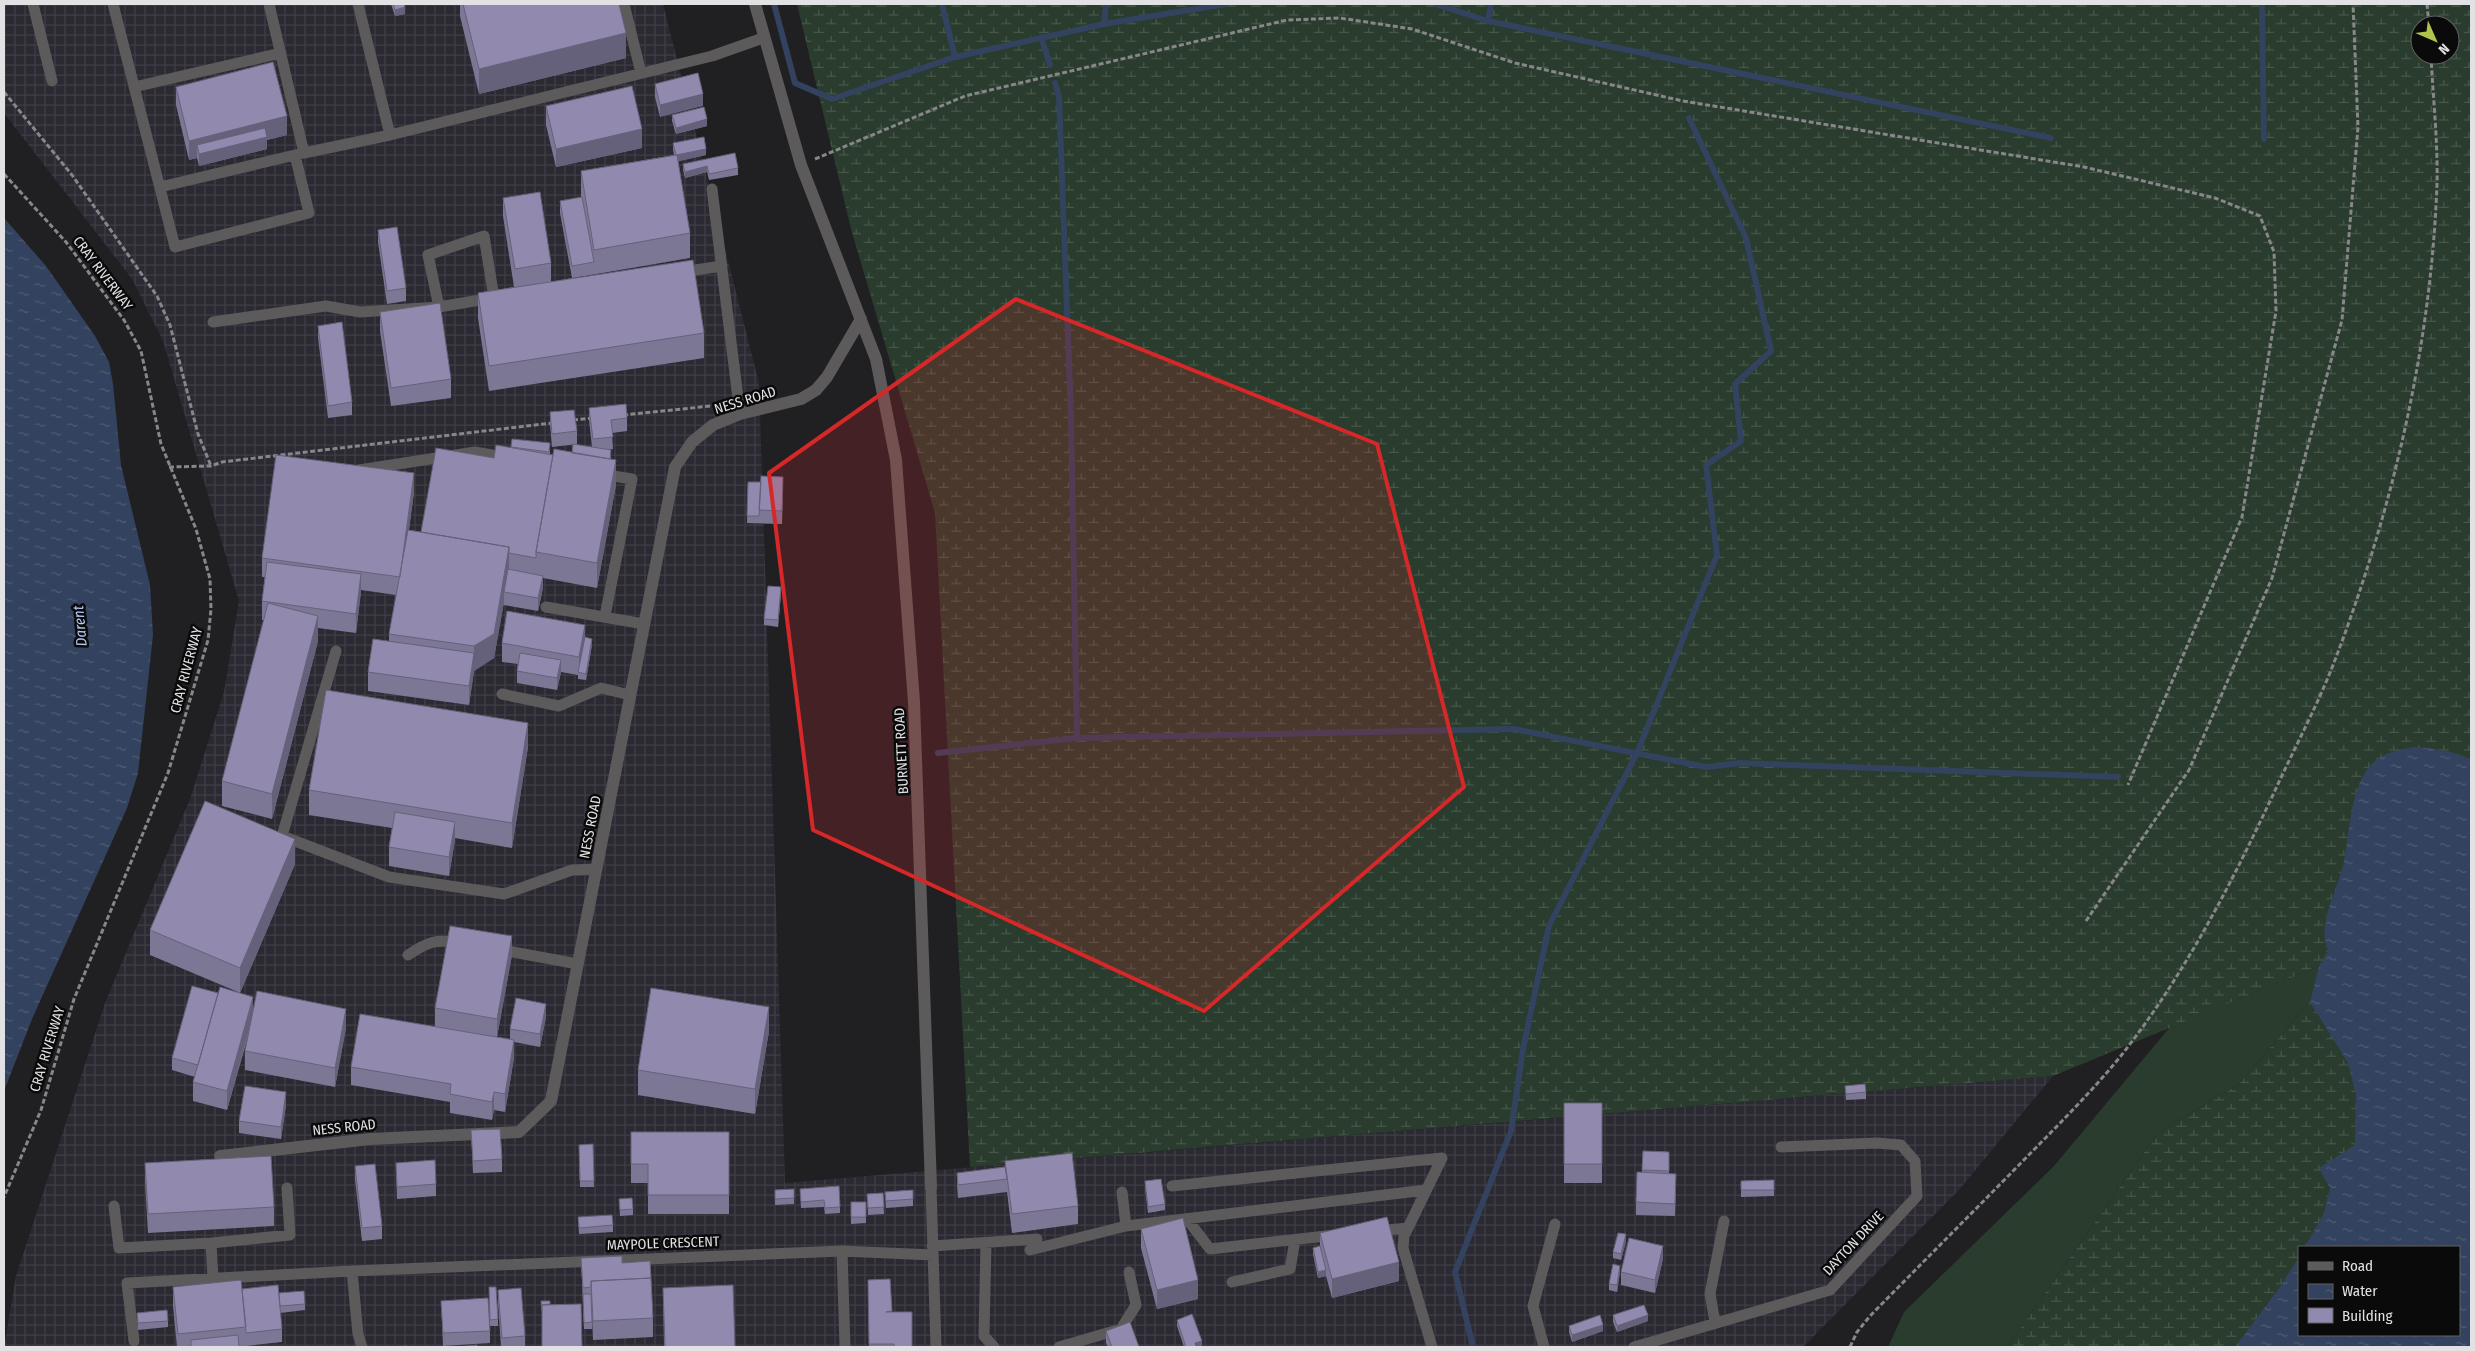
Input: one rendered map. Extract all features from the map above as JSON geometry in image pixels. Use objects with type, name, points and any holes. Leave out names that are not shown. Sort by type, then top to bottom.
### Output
[{"type":"street","name":"BURNETT ROAD","points":[[755,4],[763,38],[801,165],[876,359],[895,454],[904,553],[920,833],[931,1187]]},
{"type":"street","name":"NESS ROAD","points":[[220,1156],[370,1139],[519,1132],[551,1101],[675,467],[692,442],[712,425],[740,414],[801,399],[816,390],[861,319]]},
{"type":"lane","points":[[33,4],[52,80]]},
{"type":"lane","points":[[113,4],[175,247],[308,213],[300,154],[269,4]]},
{"type":"lane","points":[[358,4],[390,135]]},
{"type":"lane","points":[[624,4],[642,73]]},
{"type":"lane","points":[[160,187],[390,135],[712,56],[763,38]]},
{"type":"lane","points":[[134,87],[280,52]]},
{"type":"lane","points":[[712,189],[740,414]]},
{"type":"lane","points":[[213,322],[326,306],[360,312],[439,306],[499,298],[484,236],[428,255],[439,306]]},
{"type":"lane","points":[[674,273],[722,266]]},
{"type":"lane","points":[[345,472],[476,452],[524,461]]},
{"type":"lane","points":[[593,472],[632,479],[605,616]]},
{"type":"lane","points":[[546,607],[644,624]]},
{"type":"lane","points":[[336,651],[278,834],[389,877],[504,894],[572,870],[597,869]]},
{"type":"lane","points":[[502,694],[559,706],[602,688],[630,695]]},
{"type":"lane","points":[[408,955],[428,942],[442,940],[578,964]]},
{"type":"lane","name":"DAYTON DRIVE","points":[[1634,1347],[1830,1290],[1917,1196],[1915,1161],[1901,1145],[1878,1143],[1781,1147]]},
{"type":"lane","points":[[1172,1186],[1442,1158],[1404,1236],[1402,1248],[1432,1347]]},
{"type":"lane","points":[[931,1187],[936,1347]]},
{"type":"lane","points":[[114,1206],[119,1248],[211,1243],[290,1235],[287,1188]]},
{"type":"lane","points":[[1030,1250],[1126,1226],[1426,1190]]},
{"type":"lane","points":[[1122,1192],[1126,1226]]},
{"type":"lane","points":[[1187,1219],[1210,1248],[1408,1228]]},
{"type":"lane","points":[[1715,1322],[1710,1294],[1724,1221]]},
{"type":"lane","points":[[1544,1347],[1533,1306],[1555,1224]]},
{"type":"lane","name":"MAYPOLE CRESCENT","points":[[134,1341],[127,1283],[352,1271],[842,1252],[932,1251],[986,1242],[1037,1239]]},
{"type":"lane","points":[[1232,1282],[1290,1269],[1294,1240]]},
{"type":"lane","points":[[986,1242],[984,1336],[994,1347]]},
{"type":"lane","points":[[211,1243],[214,1278]]},
{"type":"lane","points":[[842,1252],[845,1347]]},
{"type":"lane","points":[[352,1271],[358,1334],[362,1347]]},
{"type":"lane","points":[[1058,1347],[1121,1328],[1136,1305],[1129,1272]]},
{"type":"path","points":[[2086,921],[2189,770],[2272,578],[2342,320],[2358,127],[2353,4]]},
{"type":"path","points":[[801,165],[965,96],[1287,20],[1340,18],[1412,29],[1515,63],[1683,101],[2084,167],[2215,198],[2260,216],[2274,252],[2276,311],[2242,517],[2128,785]]},
{"type":"path","points":[[1850,1347],[1857,1332],[1870,1316],[2063,1120],[2118,1059],[2156,1008],[2194,947],[2260,823],[2334,662],[2371,557],[2397,466],[2413,389],[2428,294],[2437,182],[2431,65]]},
{"type":"path","points":[[4,92],[72,175],[156,296],[170,325],[198,434],[211,466]]},
{"type":"path","name":"CRAY RIVERWAY","points":[[4,174],[66,242],[124,320],[141,351],[161,444],[196,529],[210,579],[211,609],[208,640],[168,773],[74,999],[41,1110],[4,1197]]},
{"type":"path","points":[[618,415],[667,409]]},
{"type":"path","points":[[568,421],[598,418]]},
{"type":"path","points":[[169,467],[211,466],[232,460],[558,422]]},
{"type":"highlighted area","points":[[1016,299],[1377,444],[1464,787],[1204,1011],[813,830],[769,473]]},
{"type":"shaded area","points":[[4,4],[663,4],[759,383],[785,1183],[2053,1076],[1959,1190],[1803,1347],[4,1347],[16,1276],[105,1003],[190,799],[224,692],[239,601],[163,341],[132,279],[4,113]]},
{"type":"green space","points":[[797,4],[2471,4],[2471,1347],[2007,1347],[2157,1134],[2238,1085],[2310,1002],[2319,966],[2053,1076],[970,1167],[935,513],[851,229]]},
{"type":"green space","points":[[2319,966],[2310,1002],[2238,1085],[2157,1134],[2007,1347],[1888,1347],[1904,1312],[2054,1166],[2170,1027]]},
{"type":"water","name":"Darent","points":[[4,218],[46,266],[95,336],[109,362],[121,465],[150,585],[153,635],[138,773],[127,808],[32,1019],[4,1091]]},
{"type":"water","points":[[2414,747],[2443,750],[2471,759],[2471,1347],[2235,1347],[2280,1287],[2298,1259],[2298,1336],[2460,1336],[2460,1246],[2306,1246],[2324,1213],[2330,1188],[2319,1168],[2355,1145],[2356,1095],[2348,1063],[2310,1002],[2319,966],[2328,951],[2324,935],[2326,918],[2343,866],[2351,814],[2362,777],[2378,758],[2402,749]]},
{"type":"building","points":[[393,4],[404,4],[405,7],[395,10]]},
{"type":"building","points":[[463,4],[619,4],[626,33],[479,69]]},
{"type":"building","points":[[273,62],[287,116],[189,141],[176,87]]},
{"type":"building","points":[[698,73],[703,94],[660,105],[655,84]]},
{"type":"building","points":[[632,86],[642,129],[556,149],[546,106]]},
{"type":"building","points":[[704,107],[707,119],[676,128],[672,115]]},
{"type":"building","points":[[265,128],[267,137],[199,154],[197,145]]},
{"type":"building","points":[[704,137],[706,149],[676,155],[673,143]]},
{"type":"building","points":[[735,153],[738,168],[709,174],[707,166],[685,172],[683,164]]},
{"type":"building","points":[[677,155],[690,233],[594,250],[581,171]]},
{"type":"building","points":[[540,192],[551,263],[515,269],[503,198]]},
{"type":"building","points":[[582,197],[594,262],[572,266],[560,201]]},
{"type":"building","points":[[397,227],[406,288],[387,291],[378,230]]},
{"type":"building","points":[[693,260],[704,333],[489,366],[478,293]]},
{"type":"building","points":[[440,303],[451,379],[391,388],[380,312]]},
{"type":"building","points":[[342,322],[352,402],[328,406],[318,326]]},
{"type":"building","points":[[626,404],[627,418],[611,420],[613,437],[593,439],[589,408]]},
{"type":"building","points":[[574,410],[577,431],[552,434],[550,412]]},
{"type":"building","points":[[512,439],[550,443],[549,452],[511,447]]},
{"type":"building","points":[[573,444],[611,450],[610,459],[572,453]]},
{"type":"building","points":[[496,445],[553,455],[536,558],[509,553],[509,547],[421,532],[436,448],[494,458]]},
{"type":"building","points":[[554,449],[616,460],[597,563],[536,552]]},
{"type":"building","points":[[276,455],[414,473],[400,577],[262,558]]},
{"type":"building","points":[[761,476],[783,477],[782,511],[759,510]]},
{"type":"building","points":[[748,482],[761,482],[759,516],[747,516]]},
{"type":"building","points":[[408,530],[509,547],[494,634],[474,646],[389,634]]},
{"type":"building","points":[[267,562],[361,574],[356,614],[262,601]]},
{"type":"building","points":[[508,569],[543,576],[538,598],[504,592]]},
{"type":"building","points":[[768,586],[781,587],[778,620],[764,619]]},
{"type":"building","points":[[268,603],[318,616],[272,794],[222,781]]},
{"type":"building","points":[[507,611],[585,625],[579,657],[502,643]]},
{"type":"building","points":[[585,637],[592,639],[586,674],[578,672]]},
{"type":"building","points":[[373,639],[474,653],[469,686],[368,672]]},
{"type":"building","points":[[520,653],[561,660],[557,678],[517,671]]},
{"type":"building","points":[[326,690],[528,723],[512,823],[309,790]]},
{"type":"building","points":[[205,801],[295,839],[240,968],[150,930]]},
{"type":"building","points":[[395,812],[455,822],[449,857],[389,847]]},
{"type":"building","points":[[450,926],[512,936],[497,1019],[435,1008]]},
{"type":"building","points":[[192,986],[218,993],[198,1065],[172,1058]]},
{"type":"building","points":[[220,987],[253,997],[227,1091],[193,1082]]},
{"type":"building","points":[[651,988],[769,1007],[755,1089],[638,1070]]},
{"type":"building","points":[[257,991],[346,1009],[335,1068],[245,1051]]},
{"type":"building","points":[[516,998],[546,1004],[540,1034],[510,1029]]},
{"type":"building","points":[[360,1014],[514,1040],[505,1094],[494,1092],[492,1102],[450,1094],[451,1084],[351,1067]]},
{"type":"building","points":[[1865,1084],[1866,1092],[1846,1094],[1845,1086]]},
{"type":"building","points":[[245,1086],[286,1092],[281,1127],[239,1121]]},
{"type":"building","points":[[1564,1103],[1602,1103],[1602,1164],[1564,1164]]},
{"type":"building","points":[[500,1129],[502,1159],[473,1161],[471,1130]]},
{"type":"building","points":[[631,1132],[729,1132],[729,1195],[648,1195],[648,1164],[631,1164]]},
{"type":"building","points":[[593,1144],[594,1181],[580,1181],[579,1145]]},
{"type":"building","points":[[1643,1151],[1669,1152],[1669,1171],[1642,1170]]},
{"type":"building","points":[[1072,1153],[1078,1206],[1012,1214],[1005,1161]]},
{"type":"building","points":[[271,1156],[274,1207],[148,1214],[145,1163]]},
{"type":"building","points":[[435,1160],[436,1184],[397,1187],[396,1163]]},
{"type":"building","points":[[375,1164],[382,1226],[362,1228],[355,1166]]},
{"type":"building","points":[[1005,1167],[1007,1179],[958,1185],[957,1173]]},
{"type":"building","points":[[1637,1172],[1676,1174],[1675,1204],[1636,1202]]},
{"type":"building","points":[[1161,1179],[1165,1204],[1148,1207],[1145,1181]]},
{"type":"building","points":[[1774,1180],[1774,1190],[1741,1190],[1741,1181]]},
{"type":"building","points":[[839,1186],[840,1207],[825,1208],[824,1200],[801,1202],[800,1189]]},
{"type":"building","points":[[794,1189],[794,1198],[775,1199],[775,1190]]},
{"type":"building","points":[[913,1190],[913,1199],[886,1201],[885,1192]]},
{"type":"building","points":[[883,1193],[884,1207],[868,1208],[867,1194]]},
{"type":"building","points":[[632,1198],[633,1209],[620,1210],[619,1199]]},
{"type":"building","points":[[851,1202],[866,1202],[866,1217],[851,1217]]},
{"type":"building","points":[[612,1215],[613,1225],[579,1228],[578,1217]]},
{"type":"building","points":[[1387,1217],[1399,1262],[1332,1279],[1320,1233]]},
{"type":"building","points":[[1183,1218],[1198,1280],[1157,1290],[1141,1229]]},
{"type":"building","points":[[1618,1233],[1626,1234],[1621,1254],[1613,1252]]},
{"type":"building","points":[[1629,1238],[1663,1246],[1655,1280],[1621,1272]]},
{"type":"building","points":[[1320,1246],[1326,1270],[1318,1272],[1313,1248]]},
{"type":"building","points":[[622,1256],[622,1263],[650,1261],[651,1278],[591,1281],[591,1287],[583,1288],[581,1258]]},
{"type":"building","points":[[1613,1264],[1620,1266],[1617,1285],[1609,1284]]},
{"type":"building","points":[[651,1278],[653,1318],[593,1321],[591,1281]]},
{"type":"building","points":[[890,1279],[892,1311],[886,1312],[912,1312],[912,1347],[894,1347],[894,1344],[869,1344],[868,1280]]},
{"type":"building","points":[[241,1280],[246,1327],[178,1334],[173,1287]]},
{"type":"building","points":[[278,1285],[282,1329],[246,1333],[242,1289]]},
{"type":"building","points":[[733,1285],[735,1347],[665,1347],[663,1288]]},
{"type":"building","points":[[489,1287],[496,1287],[498,1319],[490,1320]]},
{"type":"building","points":[[521,1288],[525,1336],[502,1338],[498,1290]]},
{"type":"building","points":[[304,1291],[305,1304],[280,1306],[279,1293]]},
{"type":"building","points":[[583,1294],[591,1294],[592,1322],[584,1323]]},
{"type":"building","points":[[488,1298],[490,1331],[443,1333],[441,1301]]},
{"type":"building","points":[[541,1301],[550,1301],[550,1304],[542,1305],[542,1311]]},
{"type":"building","points":[[581,1304],[582,1347],[542,1347],[542,1305]]},
{"type":"building","points":[[1644,1305],[1648,1315],[1617,1326],[1613,1315]]},
{"type":"building","points":[[167,1310],[168,1321],[138,1323],[137,1313]]},
{"type":"building","points":[[1192,1314],[1202,1341],[1195,1343],[1196,1347],[1186,1347],[1177,1320]]},
{"type":"building","points":[[1600,1315],[1603,1325],[1572,1335],[1569,1326]]},
{"type":"building","points":[[1130,1322],[1139,1347],[1112,1347],[1106,1331]]},
{"type":"building","points":[[238,1335],[239,1347],[191,1347],[191,1340]]},
{"type":"building","points":[[477,1345],[477,1347],[458,1347]]},
{"type":"waterway","points":[[774,4],[795,83],[832,99],[955,57],[1104,24],[1226,4]]},
{"type":"waterway","points":[[942,4],[955,57]]},
{"type":"waterway","points":[[1104,24],[1106,4]]},
{"type":"waterway","points":[[1435,4],[1488,21],[2051,138]]},
{"type":"waterway","points":[[1488,21],[1491,4]]},
{"type":"waterway","points":[[2262,4],[2264,139]]},
{"type":"waterway","points":[[1041,37],[1050,65]]},
{"type":"waterway","points":[[1055,83],[1059,97],[1071,417],[1077,738]]},
{"type":"waterway","points":[[1473,1347],[1455,1272],[1511,1131],[1523,1049],[1549,926],[1637,753],[1717,555],[1706,465],[1741,441],[1735,384],[1771,351],[1746,238],[1689,118]]},
{"type":"waterway","points":[[938,753],[1077,738],[1514,729],[1706,767],[1740,763],[2118,777]]}]
